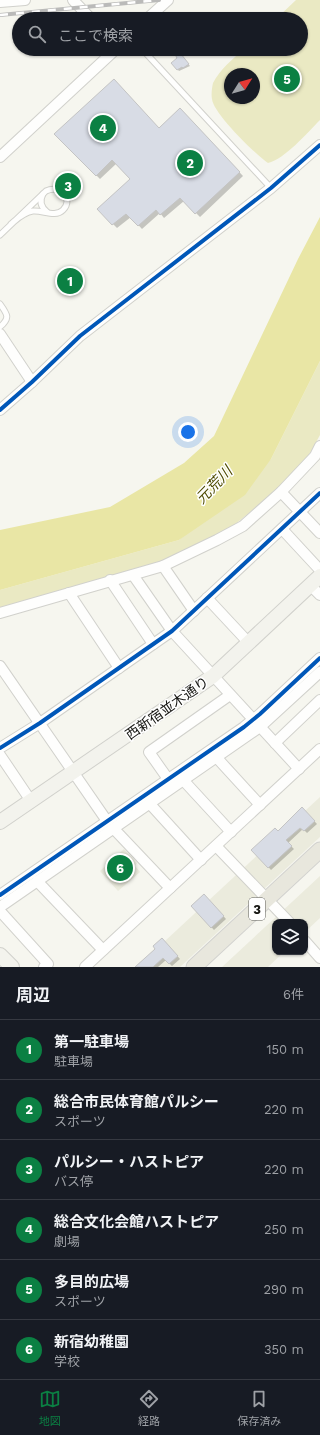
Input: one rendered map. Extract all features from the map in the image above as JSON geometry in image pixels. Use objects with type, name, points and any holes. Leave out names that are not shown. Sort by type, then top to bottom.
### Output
[{"type":"main road","name":"3","points":[[209,967],[320,850]]},
{"type":"main road","name":"3","points":[[194,967],[320,862]]},
{"type":"street","points":[[0,2],[25,0]]},
{"type":"street","points":[[73,0],[84,12]]},
{"type":"street","points":[[155,12],[168,0]]},
{"type":"street","points":[[0,157],[108,56]]},
{"type":"street","points":[[0,410],[80,336],[271,188],[320,145]]},
{"type":"street","points":[[0,334],[32,382]]},
{"type":"street","points":[[0,613],[110,580],[164,566],[243,526],[281,492],[315,456],[320,446]]},
{"type":"street","points":[[281,492],[320,533]]},
{"type":"street","points":[[0,748],[40,723],[172,631],[319,495]]},
{"type":"street","points":[[282,529],[320,570]]},
{"type":"street","points":[[164,566],[194,611]]},
{"type":"street","points":[[133,575],[172,631],[299,769]]},
{"type":"street","points":[[110,580],[153,644]]},
{"type":"street","points":[[315,580],[320,595]]},
{"type":"street","name":"西新宿並木通り","points":[[0,822],[213,676],[315,580]]},
{"type":"street","points":[[69,593],[119,668]]},
{"type":"street","points":[[207,598],[248,642]]},
{"type":"street","points":[[0,895],[253,720],[320,658]]},
{"type":"street","points":[[0,666],[107,820]]},
{"type":"street","points":[[0,907],[260,727],[320,672]]},
{"type":"street","points":[[168,779],[149,752],[230,695]]},
{"type":"street","points":[[275,743],[320,700]]},
{"type":"street","points":[[85,967],[320,749]]},
{"type":"street","points":[[0,755],[31,801]]},
{"type":"street","points":[[216,758],[260,805]]},
{"type":"street","points":[[184,780],[231,832]]},
{"type":"street","points":[[150,804],[201,860]]},
{"type":"street","points":[[114,829],[170,888]]},
{"type":"street","points":[[216,846],[286,919]]},
{"type":"street","points":[[37,881],[103,950]]},
{"type":"street","points":[[0,911],[48,964],[44,967]]},
{"type":"street","points":[[308,944],[320,958]]},
{"type":"street","points":[[0,955],[12,967]]},
{"type":"street","points":[[317,967],[320,964]]},
{"type":"lane","points":[[148,56],[271,188]]},
{"type":"lane","points":[[0,235],[11,224],[46,191],[51,188],[56,188],[62,191],[66,200],[66,206],[63,210],[52,214],[47,212],[32,211],[24,214],[11,224]]},
{"type":"lane","points":[[46,191],[42,196],[41,202],[42,208],[47,212]]},
{"type":"lane","points":[[0,304],[7,317],[7,321],[0,327]]},
{"type":"shaded area","points":[[320,797],[320,837],[180,967],[137,967]]},
{"type":"shaded area","points":[[124,849],[137,863],[135,866],[140,872],[118,891],[100,871]]},
{"type":"shaded area","points":[[320,876],[320,918],[308,929],[308,919],[274,919]]},
{"type":"shaded area","points":[[272,921],[272,955],[281,955],[268,967],[222,967]]},
{"type":"green space","points":[[296,0],[320,0],[320,120],[288,151],[275,161],[268,163],[245,142],[219,114],[212,99],[212,93],[213,83],[219,73],[227,64],[236,56],[308,56],[308,12],[283,12]]},
{"type":"green space","points":[[320,361],[320,435],[306,460],[279,489],[234,525],[182,555],[0,608],[0,590],[179,540],[271,459]]},
{"type":"water","name":"元荒川","points":[[320,217],[320,361],[271,459],[245,495],[179,540],[0,590],[0,530],[110,507],[184,463],[214,436],[298,259]]},
{"type":"building","points":[[176,56],[183,56],[189,64],[177,70],[171,63],[177,58]]},
{"type":"building","points":[[114,79],[159,128],[180,108],[240,172],[195,214],[180,198],[160,215],[156,210],[138,226],[126,214],[112,225],[97,209],[130,179],[112,160],[96,176],[54,134]]},
{"type":"building","points":[[302,807],[315,821],[304,831],[300,828],[286,840],[292,846],[268,868],[251,850],[275,828],[278,831]]},
{"type":"building","points":[[204,894],[224,916],[211,928],[191,906]]},
{"type":"building","points":[[162,938],[178,956],[169,964],[163,958],[153,967],[135,967],[155,949],[153,946]]},
{"type":"railway","points":[[32,12],[159,0]]},
{"type":"railway","points":[[0,15],[12,14]]},
{"type":"cycle path","points":[[0,410],[80,336],[271,188],[320,145]]},
{"type":"cycle path","points":[[0,748],[40,723],[172,631],[320,493]]},
{"type":"cycle path","points":[[0,895],[244,727],[320,658]]},
{"type":"place","name":"多目的広場","points":[[287,79]]},
{"type":"place","name":"総合文化会館ハストピア","points":[[103,128]]},
{"type":"place","name":"総合市民体育館パルシー","points":[[190,163]]},
{"type":"place","name":"パルシー・ハストピア","points":[[68,186]]},
{"type":"place","name":"第一駐車場","points":[[70,281]]},
{"type":"place","name":"新宿幼稚園","points":[[120,868]]}]
